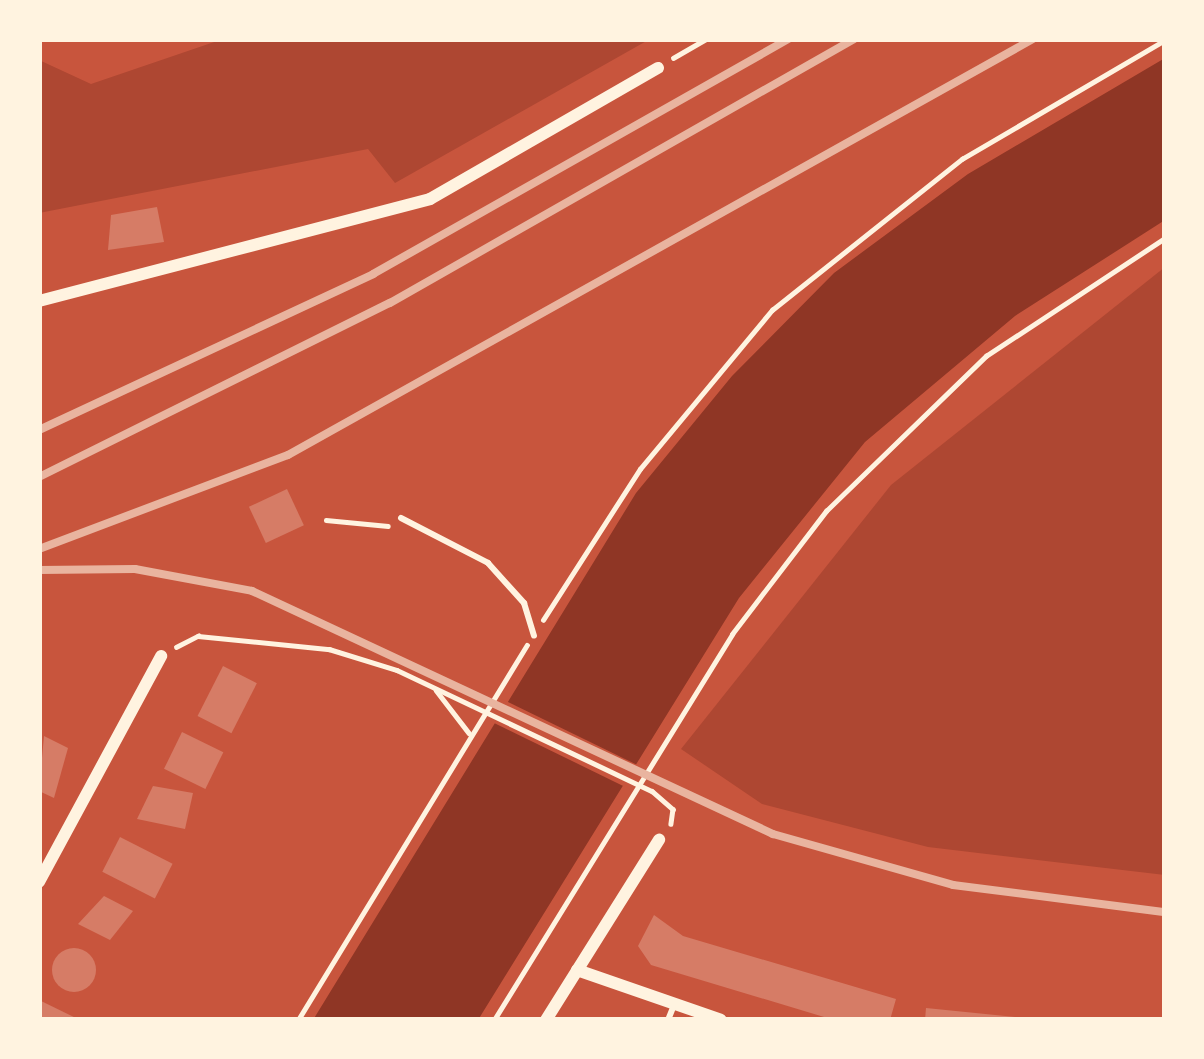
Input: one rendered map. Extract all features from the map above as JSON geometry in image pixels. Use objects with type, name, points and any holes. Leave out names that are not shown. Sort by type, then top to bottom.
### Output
[{"type":"street","points":[[39,301],[430,200],[658,68]]},
{"type":"street","points":[[39,882],[161,656]]},
{"type":"street","points":[[546,1020],[659,840]]},
{"type":"street","points":[[577,970],[722,1020]]},
{"type":"lane","points":[[401,518],[488,563],[524,603],[534,635]]},
{"type":"lane","points":[[668,1020],[674,1005]]},
{"type":"path","points":[[658,68],[706,39]]},
{"type":"path","points":[[298,1020],[469,733],[640,469],[772,310],[962,159],[1165,40]]},
{"type":"path","points":[[494,1020],[778,569],[897,434],[1036,319],[1165,238]]},
{"type":"path","points":[[326,520],[377,532],[401,518]]},
{"type":"path","points":[[161,656],[198,636],[329,649],[434,687],[652,791],[673,809],[659,840]]},
{"type":"path","points":[[434,687],[469,733]]},
{"type":"shaded area","points":[[223,39],[650,39],[395,183],[368,149],[39,213],[39,60],[91,84]]},
{"type":"shaded area","points":[[1165,58],[1165,220],[1015,316],[865,442],[739,598],[478,1020],[313,1020],[636,493],[732,376],[834,273],[968,174]]},
{"type":"shaded area","points":[[1165,267],[1165,875],[928,847],[762,804],[681,749],[891,485]]},
{"type":"pier","points":[[502,699],[641,767],[630,789],[491,721]]},
{"type":"building","points":[[157,207],[164,242],[108,250],[111,215]]},
{"type":"building","points":[[287,489],[304,525],[266,543],[249,507]]},
{"type":"building","points":[[223,666],[257,683],[231,733],[198,716]]},
{"type":"building","points":[[182,732],[223,752],[205,789],[164,769]]},
{"type":"building","points":[[44,736],[68,748],[54,798],[39,791]]},
{"type":"building","points":[[153,786],[193,793],[185,829],[137,819]]},
{"type":"building","points":[[120,837],[173,864],[155,899],[102,872]]},
{"type":"building","points":[[104,896],[133,911],[110,940],[78,924]]},
{"type":"building","points":[[654,915],[683,936],[896,999],[890,1020],[834,1020],[651,965],[638,946]]},
{"type":"building","points":[[74,948],[89,955],[96,970],[89,985],[74,992],[59,985],[52,970],[59,955]]},
{"type":"building","points":[[39,1000],[80,1020],[39,1020]]},
{"type":"building","points":[[926,1008],[1015,1017],[925,1020]]},
{"type":"railway","points":[[39,430],[373,274],[789,39]]},
{"type":"railway","points":[[39,477],[390,303],[854,39]]},
{"type":"railway","points":[[39,549],[288,455],[1033,39]]},
{"type":"railway","points":[[39,570],[135,569],[252,591],[773,834],[953,885],[1165,912]]}]
